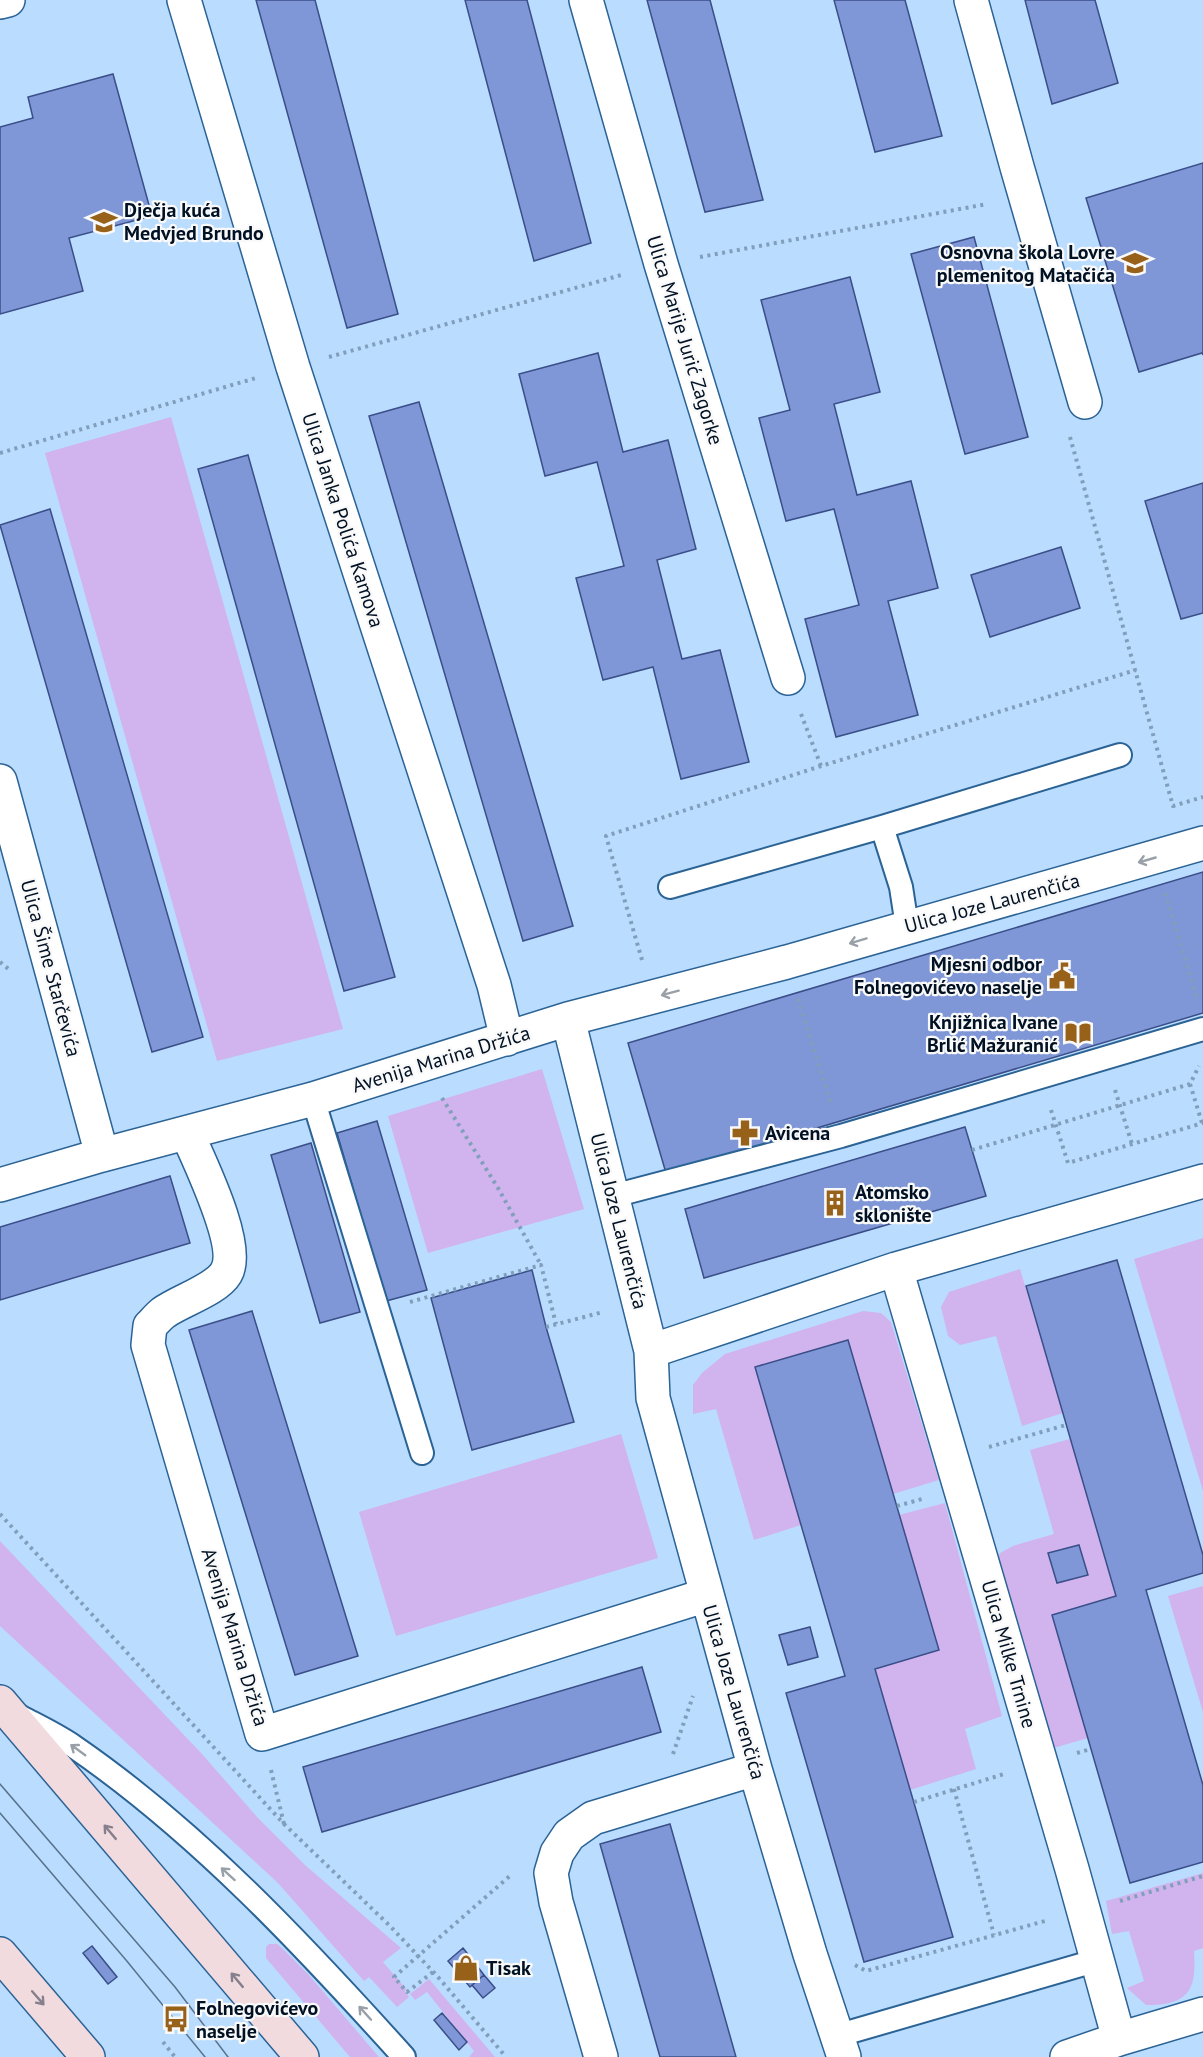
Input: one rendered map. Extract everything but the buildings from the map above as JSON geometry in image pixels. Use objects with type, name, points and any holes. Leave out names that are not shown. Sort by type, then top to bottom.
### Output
[{"type":"main road","points":[[2,1705],[302,2057]]},
{"type":"main road","points":[[0,1954],[88,2057]]},
{"type":"street","points":[[0,2],[8,0]]},
{"type":"street","name":"Ulica Janka Polića Kamova","points":[[184,0],[293,367],[494,985],[507,1039]]},
{"type":"street","name":"Ulica Marije Jurić Zagorke","points":[[586,0],[661,264],[788,678]]},
{"type":"street","points":[[971,0],[1085,402]]},
{"type":"street","name":"Ulica Šime Starčevića","points":[[0,781],[102,1155]]},
{"type":"street","name":"Ulica Joze Laurenčića","points":[[840,2047],[755,1768],[653,1398],[651,1351],[568,1019],[787,962],[1203,843]]},
{"type":"street","name":"Avenija Marina Držića","points":[[0,1185],[102,1155],[314,1099],[568,1019]]},
{"type":"street","name":"Avenija Marina Držića","points":[[187,1133],[225,1228],[230,1252],[226,1273],[210,1287],[163,1313],[150,1326],[148,1345],[262,1734],[707,1596]]},
{"type":"street","points":[[651,1351],[896,1269],[1203,1180]]},
{"type":"street","name":"Ulica Milke Trnine","points":[[896,1269],[1041,1762],[1119,2039]]},
{"type":"street","points":[[601,2057],[556,1902],[551,1873],[557,1853],[569,1835],[593,1818],[755,1768]]},
{"type":"street","points":[[1067,2057],[1203,2014]]},
{"type":"lane","points":[[670,886],[882,827],[1120,755]]},
{"type":"lane","points":[[882,827],[901,887],[907,926]]},
{"type":"lane","points":[[613,1196],[841,1136],[1203,1029]]},
{"type":"lane","points":[[314,1099],[422,1452]]},
{"type":"lane","points":[[2,1705],[72,1745],[150,1804],[250,1894],[327,1972],[404,2057]]},
{"type":"lane","points":[[840,2047],[1098,1960]]},
{"type":"path","points":[[0,453],[293,367],[661,264],[991,203]]},
{"type":"path","points":[[642,961],[606,836],[821,766],[1136,670]]},
{"type":"path","points":[[788,678],[821,766]]},
{"type":"path","points":[[1166,895],[1200,1005]]},
{"type":"path","points":[[796,993],[841,1136]]},
{"type":"path","points":[[1040,1077],[1068,1163],[1202,1123],[1190,1084],[1203,1057]]},
{"type":"path","points":[[1106,1058],[1132,1144]]},
{"type":"path","points":[[972,1150],[1190,1084]]},
{"type":"path","points":[[436,1088],[498,1188],[541,1265],[556,1324]]},
{"type":"path","points":[[378,1311],[541,1265]]},
{"type":"path","points":[[546,1327],[609,1310]]},
{"type":"path","points":[[951,1457],[1066,1425]]},
{"type":"path","points":[[0,1514],[284,1824],[434,1972],[506,2057]]},
{"type":"path","points":[[670,1763],[696,1687]]},
{"type":"path","points":[[262,1734],[284,1824]]},
{"type":"path","points":[[914,1802],[1041,1762]]},
{"type":"path","points":[[954,1790],[994,1935]]},
{"type":"path","points":[[434,1972],[406,1992],[394,1977],[513,1874]]},
{"type":"path","points":[[1119,1901],[1203,1876]]},
{"type":"path","points":[[846,1960],[866,1971],[1053,1918]]},
{"type":"path","points":[[163,2042],[175,2057]]},
{"type":"shaded area","points":[[171,417],[343,1029],[217,1061],[45,453]]},
{"type":"shaded area","points":[[542,1069],[584,1209],[428,1253],[388,1116]]},
{"type":"shaded area","points":[[1203,1238],[1203,1491],[1134,1259]]},
{"type":"shaded area","points":[[1020,1269],[1063,1413],[1022,1426],[996,1336],[960,1345],[948,1336],[941,1307],[949,1292]]},
{"type":"shaded area","points":[[863,1311],[881,1313],[891,1322],[939,1480],[893,1494],[848,1340],[755,1367],[801,1525],[754,1540],[716,1409],[693,1414],[693,1385],[702,1373],[725,1354]]},
{"type":"shaded area","points":[[621,1434],[658,1558],[396,1636],[359,1512]]},
{"type":"shaded area","points":[[1070,1439],[1116,1596],[1052,1615],[1088,1738],[1050,1749],[995,1568],[1000,1553],[1013,1546],[1054,1534],[1030,1450]],"holes":[[[1079,1545],[1088,1575],[1057,1583],[1048,1554]]]},
{"type":"shaded area","points":[[945,1503],[1002,1716],[965,1729],[976,1769],[910,1790],[875,1669],[899,1515]]},
{"type":"shaded area","points":[[0,1541],[202,1754],[258,1818],[305,1865],[401,1948],[383,1962],[406,1989],[409,1997],[397,2007],[369,1977],[364,1981],[278,1883],[0,1626]]},
{"type":"shaded area","points":[[1203,1586],[1203,1712],[1168,1596]]},
{"type":"shaded area","points":[[1203,1873],[1203,1948],[1194,1951],[1195,1965],[1191,1986],[1187,1993],[1172,2002],[1146,2005],[1127,1988],[1144,1981],[1129,1931],[1112,1934],[1106,1901]]},
{"type":"shaded area","points":[[269,1944],[277,1944],[281,1947],[308,1974],[379,2057],[350,2057],[266,1958],[266,1947]]},
{"type":"shaded area","points":[[429,1979],[495,2057],[469,2057],[474,2051],[427,1992],[415,2000],[410,1994]]},
{"type":"tram line","points":[[0,1784],[175,1987],[228,2057]]},
{"type":"tram line","points":[[0,1813],[126,1960],[205,2057]]},
{"type":"place","name":"Dječja kuća Medvjed Brundo","points":[[104,222]]},
{"type":"place","name":"Osnovna škola Lovre plemenitog Matačića","points":[[1135,263]]},
{"type":"place","name":"Mjesni odbor Folnegovićevo naselje","points":[[1062,976]]},
{"type":"place","name":"Knjižnica Ivane Brlić Mažuranić","points":[[1078,1033]]},
{"type":"place","name":"Avicena","points":[[745,1133]]},
{"type":"place","name":"Atomsko sklonište","points":[[835,1203]]},
{"type":"place","name":"Tisak","points":[[466,1968]]},
{"type":"place","name":"Folnegovićevo naselje","points":[[176,2019]]}]
